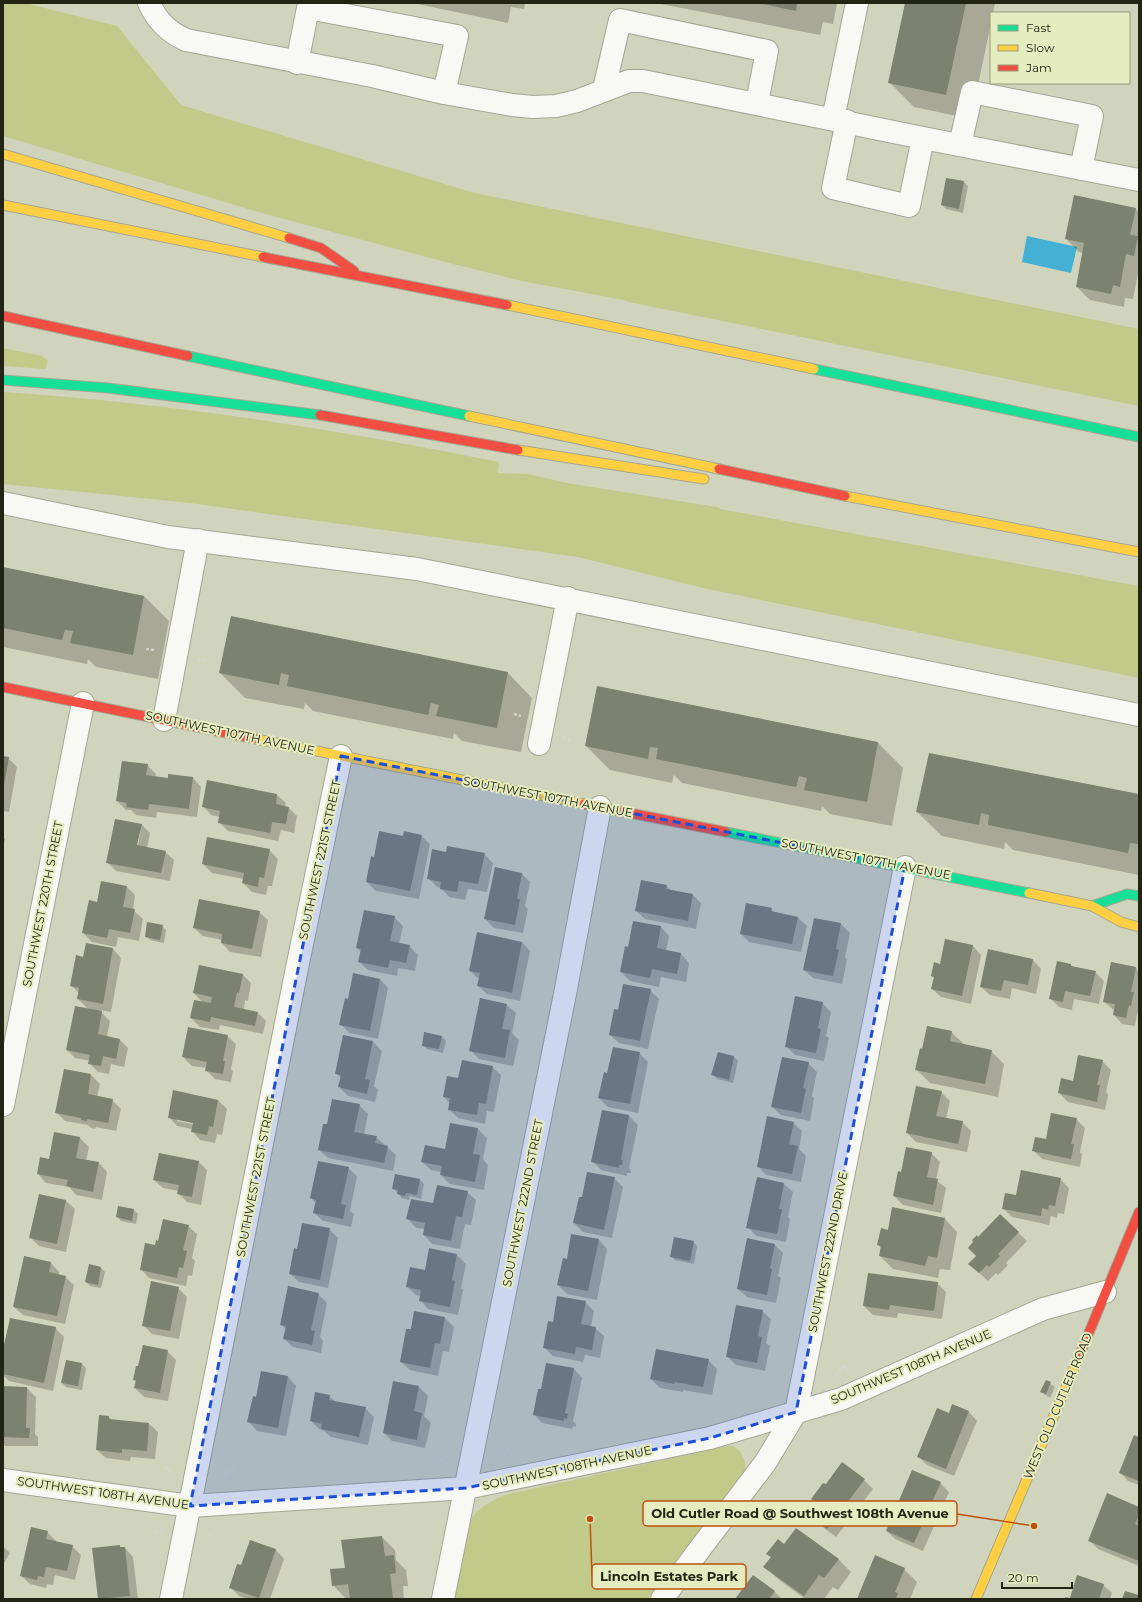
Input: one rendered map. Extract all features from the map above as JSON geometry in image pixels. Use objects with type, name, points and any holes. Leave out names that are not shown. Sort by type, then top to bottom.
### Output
[{"type":"main road","points":[[3,154],[268,231],[321,248],[362,276]]},
{"type":"main road","points":[[3,205],[554,315],[1139,437]]},
{"type":"main road","points":[[3,316],[874,502],[1139,552]]},
{"type":"main road","points":[[3,380],[108,388],[218,401],[332,417],[493,446],[712,480]]},
{"type":"main road","points":[[750,485],[874,502]]},
{"type":"main road","name":"SOUTHWEST 107TH AVENUE","points":[[3,687],[341,756],[905,866],[1092,906]]},
{"type":"main road","points":[[1092,906],[1127,894],[1139,896]]},
{"type":"main road","points":[[1092,906],[1121,922],[1139,927]]},
{"type":"main road","name":"WEST OLD CUTLER ROAD","points":[[976,1599],[1046,1436],[1139,1212]]},
{"type":"street","points":[[149,3],[154,14],[165,27],[186,40],[297,63],[372,76],[444,93],[512,105],[533,107],[577,101],[629,81],[642,80],[923,138],[1139,180]]},
{"type":"street","points":[[857,3],[840,120],[833,188],[909,206],[923,138]]},
{"type":"street","points":[[297,63],[308,8],[457,36],[444,93]]},
{"type":"street","points":[[604,90],[620,20],[767,51],[757,103]]},
{"type":"street","points":[[960,145],[972,92],[1084,114],[1092,116],[1081,169]]},
{"type":"street","points":[[3,504],[168,537],[396,565],[568,598],[1139,715]]},
{"type":"street","points":[[164,720],[198,540]]},
{"type":"street","points":[[539,744],[568,598]]},
{"type":"street","name":"SOUTHWEST 220TH STREET","points":[[3,1105],[83,703]]},
{"type":"street","name":"SOUTHWEST 221ST STREET","points":[[171,1599],[297,968],[341,756]]},
{"type":"street","name":"SOUTHWEST 222ND STREET","points":[[443,1599],[565,994],[600,807]]},
{"type":"street","name":"SOUTHWEST 222ND DRIVE","points":[[662,1599],[765,1463],[796,1412],[905,866]]},
{"type":"street","name":"SOUTHWEST 108TH AVENUE","points":[[3,1480],[190,1506],[466,1488],[710,1438],[841,1399],[1044,1309],[1105,1292]]},
{"type":"path","points":[[833,1378],[845,1365]]},
{"type":"path","points":[[496,1459],[511,1449]]},
{"type":"path","points":[[220,1478],[234,1468]]},
{"type":"highlighted area","points":[[341,756],[905,867],[796,1412],[710,1438],[466,1488],[190,1506]]},
{"type":"green space","points":[[3,3],[25,3],[117,26],[181,105],[475,193],[1139,329],[1139,406],[624,300],[522,281],[269,215],[3,136]]},
{"type":"green space","points":[[3,348],[42,356],[48,361],[45,369],[3,366]]},
{"type":"green space","points":[[3,392],[190,410],[314,428],[499,462],[498,473],[528,474],[567,483],[717,507],[720,509],[1139,586],[1139,678],[703,588],[578,557],[190,503],[3,484]]},
{"type":"green space","points":[[733,1446],[741,1453],[746,1469],[648,1599],[452,1599],[460,1555],[470,1522],[477,1512],[492,1501],[505,1495]]},
{"type":"water","points":[[1027,236],[1077,247],[1071,273],[1022,262]]},
{"type":"building","points":[[758,3],[797,3],[796,11]]},
{"type":"building","points":[[905,3],[966,3],[946,95],[888,83]]},
{"type":"building","points":[[946,178],[964,181],[959,209],[941,205]]},
{"type":"building","points":[[1074,195],[1136,208],[1130,235],[1138,236],[1134,256],[1126,254],[1120,287],[1113,285],[1111,294],[1076,287],[1084,243],[1065,239]]},
{"type":"building","points":[[3,567],[144,596],[133,655],[70,643],[73,631],[65,630],[62,640],[3,628]]},
{"type":"building","points":[[231,616],[508,672],[497,728],[436,716],[439,705],[431,703],[428,715],[287,686],[289,675],[281,673],[279,685],[219,673]]},
{"type":"building","points":[[597,686],[878,742],[867,802],[804,790],[807,778],[799,776],[796,787],[656,759],[658,748],[650,747],[648,759],[585,746]]},
{"type":"building","points":[[929,753],[1139,794],[1139,844],[1130,843],[1128,853],[988,825],[989,815],[981,813],[979,825],[916,812]]},
{"type":"building","points":[[3,756],[9,757],[4,785],[3,785]]},
{"type":"building","points":[[122,761],[148,764],[146,775],[168,778],[168,774],[193,777],[189,809],[149,804],[148,810],[126,807],[127,803],[116,801]]},
{"type":"building","points":[[207,780],[277,794],[276,804],[289,807],[286,824],[272,822],[270,833],[218,823],[220,811],[202,807]]},
{"type":"building","points":[[115,819],[142,824],[137,845],[166,851],[161,873],[106,863]]},
{"type":"building","points":[[379,831],[403,836],[404,831],[422,835],[410,891],[366,882],[371,856],[374,857]]},
{"type":"building","points":[[207,837],[270,849],[264,878],[259,877],[258,887],[242,883],[244,873],[202,864]]},
{"type":"building","points":[[447,846],[485,853],[478,884],[459,881],[457,892],[440,889],[441,882],[427,879],[432,849],[446,852]]},
{"type":"building","points":[[495,867],[522,873],[517,899],[520,899],[515,925],[484,919]]},
{"type":"building","points":[[641,880],[667,885],[666,889],[693,894],[688,921],[635,911]]},
{"type":"building","points":[[101,881],[127,886],[123,907],[135,909],[130,933],[109,929],[107,938],[82,933],[89,900],[97,902]]},
{"type":"building","points":[[199,899],[260,911],[252,949],[221,943],[222,934],[193,928]]},
{"type":"building","points":[[746,903],[772,908],[771,911],[798,917],[792,944],[740,934]]},
{"type":"building","points":[[364,910],[395,916],[390,941],[410,945],[406,963],[390,960],[388,968],[358,962],[361,949],[356,948]]},
{"type":"building","points":[[814,918],[841,923],[836,949],[839,950],[833,976],[803,970]]},
{"type":"building","points":[[633,921],[661,926],[657,948],[681,953],[677,974],[652,969],[650,978],[620,972],[625,946],[628,947]]},
{"type":"building","points":[[147,922],[163,925],[160,940],[145,937]]},
{"type":"building","points":[[477,932],[522,942],[512,993],[477,986],[480,973],[469,971]]},
{"type":"building","points":[[945,939],[973,945],[962,996],[931,989],[934,977],[931,976],[934,962],[940,964]]},
{"type":"building","points":[[86,943],[113,948],[103,1004],[77,999],[79,988],[70,986],[76,955],[83,957]]},
{"type":"building","points":[[988,949],[1033,959],[1028,985],[1004,980],[1001,991],[980,987]]},
{"type":"building","points":[[1057,961],[1071,964],[1071,966],[1096,971],[1090,996],[1065,991],[1063,1002],[1049,999]]},
{"type":"building","points":[[1111,962],[1136,967],[1131,992],[1134,992],[1131,1006],[1129,1005],[1126,1018],[1113,1015],[1115,1004],[1103,1002]]},
{"type":"building","points":[[199,965],[243,974],[234,1007],[258,1012],[255,1026],[211,1017],[210,1022],[190,1018],[194,1000],[211,1003],[212,997],[193,993]]},
{"type":"building","points":[[353,973],[380,979],[370,1031],[339,1025],[345,998],[348,999]]},
{"type":"building","points":[[623,984],[651,989],[640,1041],[609,1035],[614,1009],[618,1010]]},
{"type":"building","points":[[795,996],[823,1002],[818,1028],[821,1029],[816,1053],[785,1047]]},
{"type":"building","points":[[480,998],[507,1004],[502,1029],[510,1030],[505,1058],[469,1051]]},
{"type":"building","points":[[75,1006],[102,1011],[98,1034],[120,1039],[116,1059],[103,1056],[101,1066],[88,1064],[90,1055],[66,1050]]},
{"type":"building","points":[[927,1026],[952,1031],[950,1041],[992,1050],[985,1084],[915,1070],[920,1048],[922,1049]]},
{"type":"building","points":[[188,1027],[228,1035],[223,1061],[225,1061],[223,1074],[205,1071],[207,1062],[182,1057]]},
{"type":"building","points":[[424,1032],[442,1036],[439,1049],[422,1046]]},
{"type":"building","points":[[343,1035],[373,1041],[365,1079],[370,1080],[367,1094],[338,1087],[341,1075],[335,1074]]},
{"type":"building","points":[[613,1047],[640,1052],[630,1104],[598,1098],[604,1072],[607,1073]]},
{"type":"building","points":[[718,1052],[734,1056],[729,1080],[711,1075]]},
{"type":"building","points":[[1078,1055],[1103,1060],[1097,1085],[1100,1085],[1097,1102],[1058,1093],[1061,1078],[1073,1081]]},
{"type":"building","points":[[782,1057],[809,1062],[803,1088],[806,1089],[801,1113],[771,1107]]},
{"type":"building","points":[[462,1060],[493,1066],[486,1104],[479,1103],[477,1115],[448,1110],[450,1098],[443,1097],[447,1076],[458,1078]]},
{"type":"building","points":[[64,1069],[91,1074],[88,1094],[113,1099],[108,1123],[87,1119],[87,1121],[81,1120],[81,1118],[55,1113]]},
{"type":"building","points":[[916,1086],[942,1091],[936,1116],[963,1121],[958,1144],[906,1133]]},
{"type":"building","points":[[173,1090],[218,1100],[213,1127],[209,1126],[207,1135],[191,1132],[193,1123],[168,1118]]},
{"type":"building","points":[[332,1099],[360,1104],[354,1132],[377,1136],[375,1143],[388,1146],[384,1163],[318,1150],[323,1124],[327,1124]]},
{"type":"building","points":[[602,1110],[629,1115],[621,1160],[623,1160],[622,1165],[619,1165],[619,1168],[591,1162]]},
{"type":"building","points":[[1051,1113],[1077,1118],[1071,1144],[1074,1144],[1071,1159],[1032,1151],[1035,1137],[1046,1139]]},
{"type":"building","points":[[767,1116],[794,1122],[789,1144],[798,1146],[792,1174],[757,1167]]},
{"type":"building","points":[[450,1123],[478,1128],[473,1154],[480,1155],[475,1182],[440,1175],[442,1166],[421,1162],[425,1145],[445,1149]]},
{"type":"building","points":[[54,1132],[80,1137],[76,1158],[99,1162],[93,1192],[66,1186],[68,1180],[37,1174],[40,1157],[49,1159]]},
{"type":"building","points":[[906,1147],[932,1152],[927,1177],[938,1179],[933,1205],[893,1196],[898,1171],[901,1172]]},
{"type":"building","points":[[159,1153],[199,1161],[192,1197],[177,1194],[179,1185],[153,1180]]},
{"type":"building","points":[[318,1161],[349,1167],[341,1204],[346,1205],[343,1219],[313,1213],[316,1200],[310,1198]]},
{"type":"building","points":[[1021,1170],[1061,1178],[1055,1206],[1049,1205],[1048,1210],[1042,1208],[1041,1216],[1002,1209],[1005,1193],[1016,1195]]},
{"type":"building","points":[[587,1172],[615,1177],[604,1230],[573,1223],[579,1197],[582,1197]]},
{"type":"building","points":[[395,1174],[420,1179],[417,1195],[406,1193],[405,1196],[397,1194],[398,1190],[392,1189]]},
{"type":"building","points":[[757,1177],[784,1183],[779,1209],[782,1209],[777,1234],[746,1228]]},
{"type":"building","points":[[437,1185],[468,1191],[462,1217],[456,1216],[451,1241],[423,1235],[425,1223],[406,1219],[411,1199],[433,1203]]},
{"type":"building","points":[[39,1194],[66,1200],[57,1244],[29,1238]]},
{"type":"building","points":[[118,1206],[134,1209],[132,1221],[116,1217]]},
{"type":"building","points":[[892,1207],[945,1218],[937,1258],[928,1256],[925,1266],[879,1256],[881,1246],[877,1245],[881,1228],[888,1230]]},
{"type":"building","points":[[1000,1214],[1019,1232],[998,1254],[1000,1256],[989,1267],[987,1265],[979,1273],[968,1264],[976,1256],[968,1248],[973,1242],[972,1240],[977,1235],[978,1237]]},
{"type":"building","points":[[163,1219],[189,1225],[183,1250],[187,1251],[183,1268],[179,1267],[177,1278],[140,1270],[145,1243],[155,1245],[156,1240],[158,1241]]},
{"type":"building","points":[[302,1223],[330,1228],[320,1280],[289,1274],[294,1248],[297,1249]]},
{"type":"building","points":[[571,1234],[599,1239],[588,1291],[557,1285],[563,1258],[567,1259]]},
{"type":"building","points":[[674,1237],[694,1241],[690,1261],[670,1257]]},
{"type":"building","points":[[747,1238],[775,1244],[770,1268],[772,1269],[767,1295],[737,1289]]},
{"type":"building","points":[[429,1248],[457,1254],[452,1280],[455,1281],[450,1307],[419,1301],[421,1290],[406,1287],[410,1267],[425,1270]]},
{"type":"building","points":[[24,1256],[51,1262],[49,1272],[66,1276],[57,1316],[13,1307]]},
{"type":"building","points":[[89,1264],[101,1267],[98,1285],[85,1282]]},
{"type":"building","points":[[868,1273],[938,1282],[934,1311],[890,1305],[889,1310],[863,1306]]},
{"type":"building","points":[[151,1281],[179,1287],[170,1331],[142,1326]]},
{"type":"building","points":[[288,1286],[319,1293],[311,1330],[315,1331],[312,1345],[283,1339],[286,1326],[280,1325]]},
{"type":"building","points":[[557,1296],[586,1301],[581,1324],[596,1327],[592,1350],[576,1347],[575,1354],[543,1348],[548,1321],[553,1322]]},
{"type":"building","points":[[736,1305],[763,1310],[758,1336],[762,1337],[757,1363],[726,1357]]},
{"type":"building","points":[[414,1311],[445,1317],[440,1344],[435,1343],[430,1368],[400,1362],[406,1329],[411,1329]]},
{"type":"building","points":[[10,1318],[56,1327],[44,1383],[3,1374],[3,1345]]},
{"type":"building","points":[[143,1345],[168,1350],[160,1393],[134,1388],[136,1380],[133,1380]]},
{"type":"building","points":[[656,1349],[709,1359],[703,1387],[675,1382],[674,1384],[650,1379]]},
{"type":"building","points":[[66,1360],[82,1363],[78,1386],[61,1383]]},
{"type":"building","points":[[546,1363],[574,1368],[565,1413],[568,1414],[567,1419],[564,1418],[564,1421],[533,1415],[538,1389],[541,1389]]},
{"type":"building","points":[[261,1371],[288,1376],[278,1428],[247,1422],[253,1396],[256,1397]]},
{"type":"building","points":[[1046,1380],[1051,1382],[1046,1394],[1040,1392]]},
{"type":"building","points":[[393,1381],[419,1386],[414,1411],[422,1413],[417,1440],[383,1433]]},
{"type":"building","points":[[3,1386],[27,1387],[26,1428],[30,1428],[29,1438],[3,1437]]},
{"type":"building","points":[[315,1392],[330,1395],[329,1400],[366,1407],[359,1437],[321,1429],[322,1424],[310,1421]]},
{"type":"building","points":[[952,1404],[969,1411],[946,1469],[917,1457],[937,1408],[949,1413]]},
{"type":"building","points":[[99,1415],[109,1416],[109,1419],[149,1423],[147,1451],[122,1449],[122,1453],[96,1450]]},
{"type":"building","points":[[1134,1435],[1139,1437],[1139,1481],[1119,1473]]},
{"type":"building","points":[[842,1462],[865,1479],[827,1529],[805,1513],[814,1501],[811,1499],[823,1483],[826,1484]]},
{"type":"building","points":[[912,1470],[941,1482],[914,1543],[886,1531]]},
{"type":"building","points":[[1107,1493],[1139,1507],[1139,1515],[1135,1524],[1139,1526],[1139,1561],[1088,1541]]},
{"type":"building","points":[[31,1527],[48,1531],[46,1539],[73,1545],[67,1571],[46,1567],[44,1577],[38,1576],[37,1580],[20,1576]]},
{"type":"building","points":[[796,1528],[839,1559],[824,1578],[819,1575],[804,1596],[763,1567],[771,1557],[766,1554],[778,1539],[784,1544]]},
{"type":"building","points":[[382,1536],[385,1556],[394,1555],[396,1573],[390,1574],[393,1598],[350,1599],[348,1584],[332,1586],[330,1569],[345,1568],[341,1540]]},
{"type":"building","points":[[250,1540],[276,1549],[259,1598],[229,1588],[237,1564],[241,1565]]},
{"type":"building","points":[[120,1545],[120,1547],[125,1547],[130,1596],[98,1599],[92,1548]]},
{"type":"building","points":[[875,1555],[905,1568],[895,1592],[898,1593],[896,1599],[857,1599]]},
{"type":"building","points":[[753,1575],[775,1591],[769,1599],[735,1599]]},
{"type":"building","points":[[1077,1575],[1104,1584],[1099,1599],[1065,1599],[1065,1597],[1070,1598]]},
{"type":"building","points":[[1125,1591],[1139,1595],[1139,1599],[1122,1599]]},
{"type":"traffic: fast","points":[[188,356],[469,416]]},
{"type":"traffic: fast","points":[[814,369],[1139,437]]},
{"type":"traffic: fast","points":[[3,380],[108,388],[320,415]]},
{"type":"traffic: fast","points":[[726,832],[1029,893]]},
{"type":"traffic: fast","points":[[1092,906],[1127,894],[1139,896]]},
{"type":"traffic: slow","points":[[3,154],[289,238]]},
{"type":"traffic: slow","points":[[3,205],[263,257]]},
{"type":"traffic: slow","points":[[507,305],[814,369]]},
{"type":"traffic: slow","points":[[469,416],[719,469]]},
{"type":"traffic: slow","points":[[518,450],[704,479]]},
{"type":"traffic: slow","points":[[845,496],[1139,552]]},
{"type":"traffic: slow","points":[[256,739],[584,804]]},
{"type":"traffic: slow","points":[[1029,893],[1092,906],[1121,922],[1139,927]]},
{"type":"traffic: slow","points":[[976,1599],[1078,1359]]},
{"type":"traffic: jam","points":[[289,238],[321,248],[354,271]]},
{"type":"traffic: jam","points":[[263,257],[507,305]]},
{"type":"traffic: jam","points":[[3,316],[188,356]]},
{"type":"traffic: jam","points":[[320,415],[518,450]]},
{"type":"traffic: jam","points":[[719,469],[845,496]]},
{"type":"traffic: jam","points":[[3,687],[256,739]]},
{"type":"traffic: jam","points":[[584,804],[726,832]]},
{"type":"traffic: jam","points":[[1078,1359],[1139,1212]]},
{"type":"place","name":"Lincoln Estates Park","points":[[590,1519]]},
{"type":"place","name":"Old Cutler Road @ Southwest 108th Avenue","points":[[1034,1526]]}]
